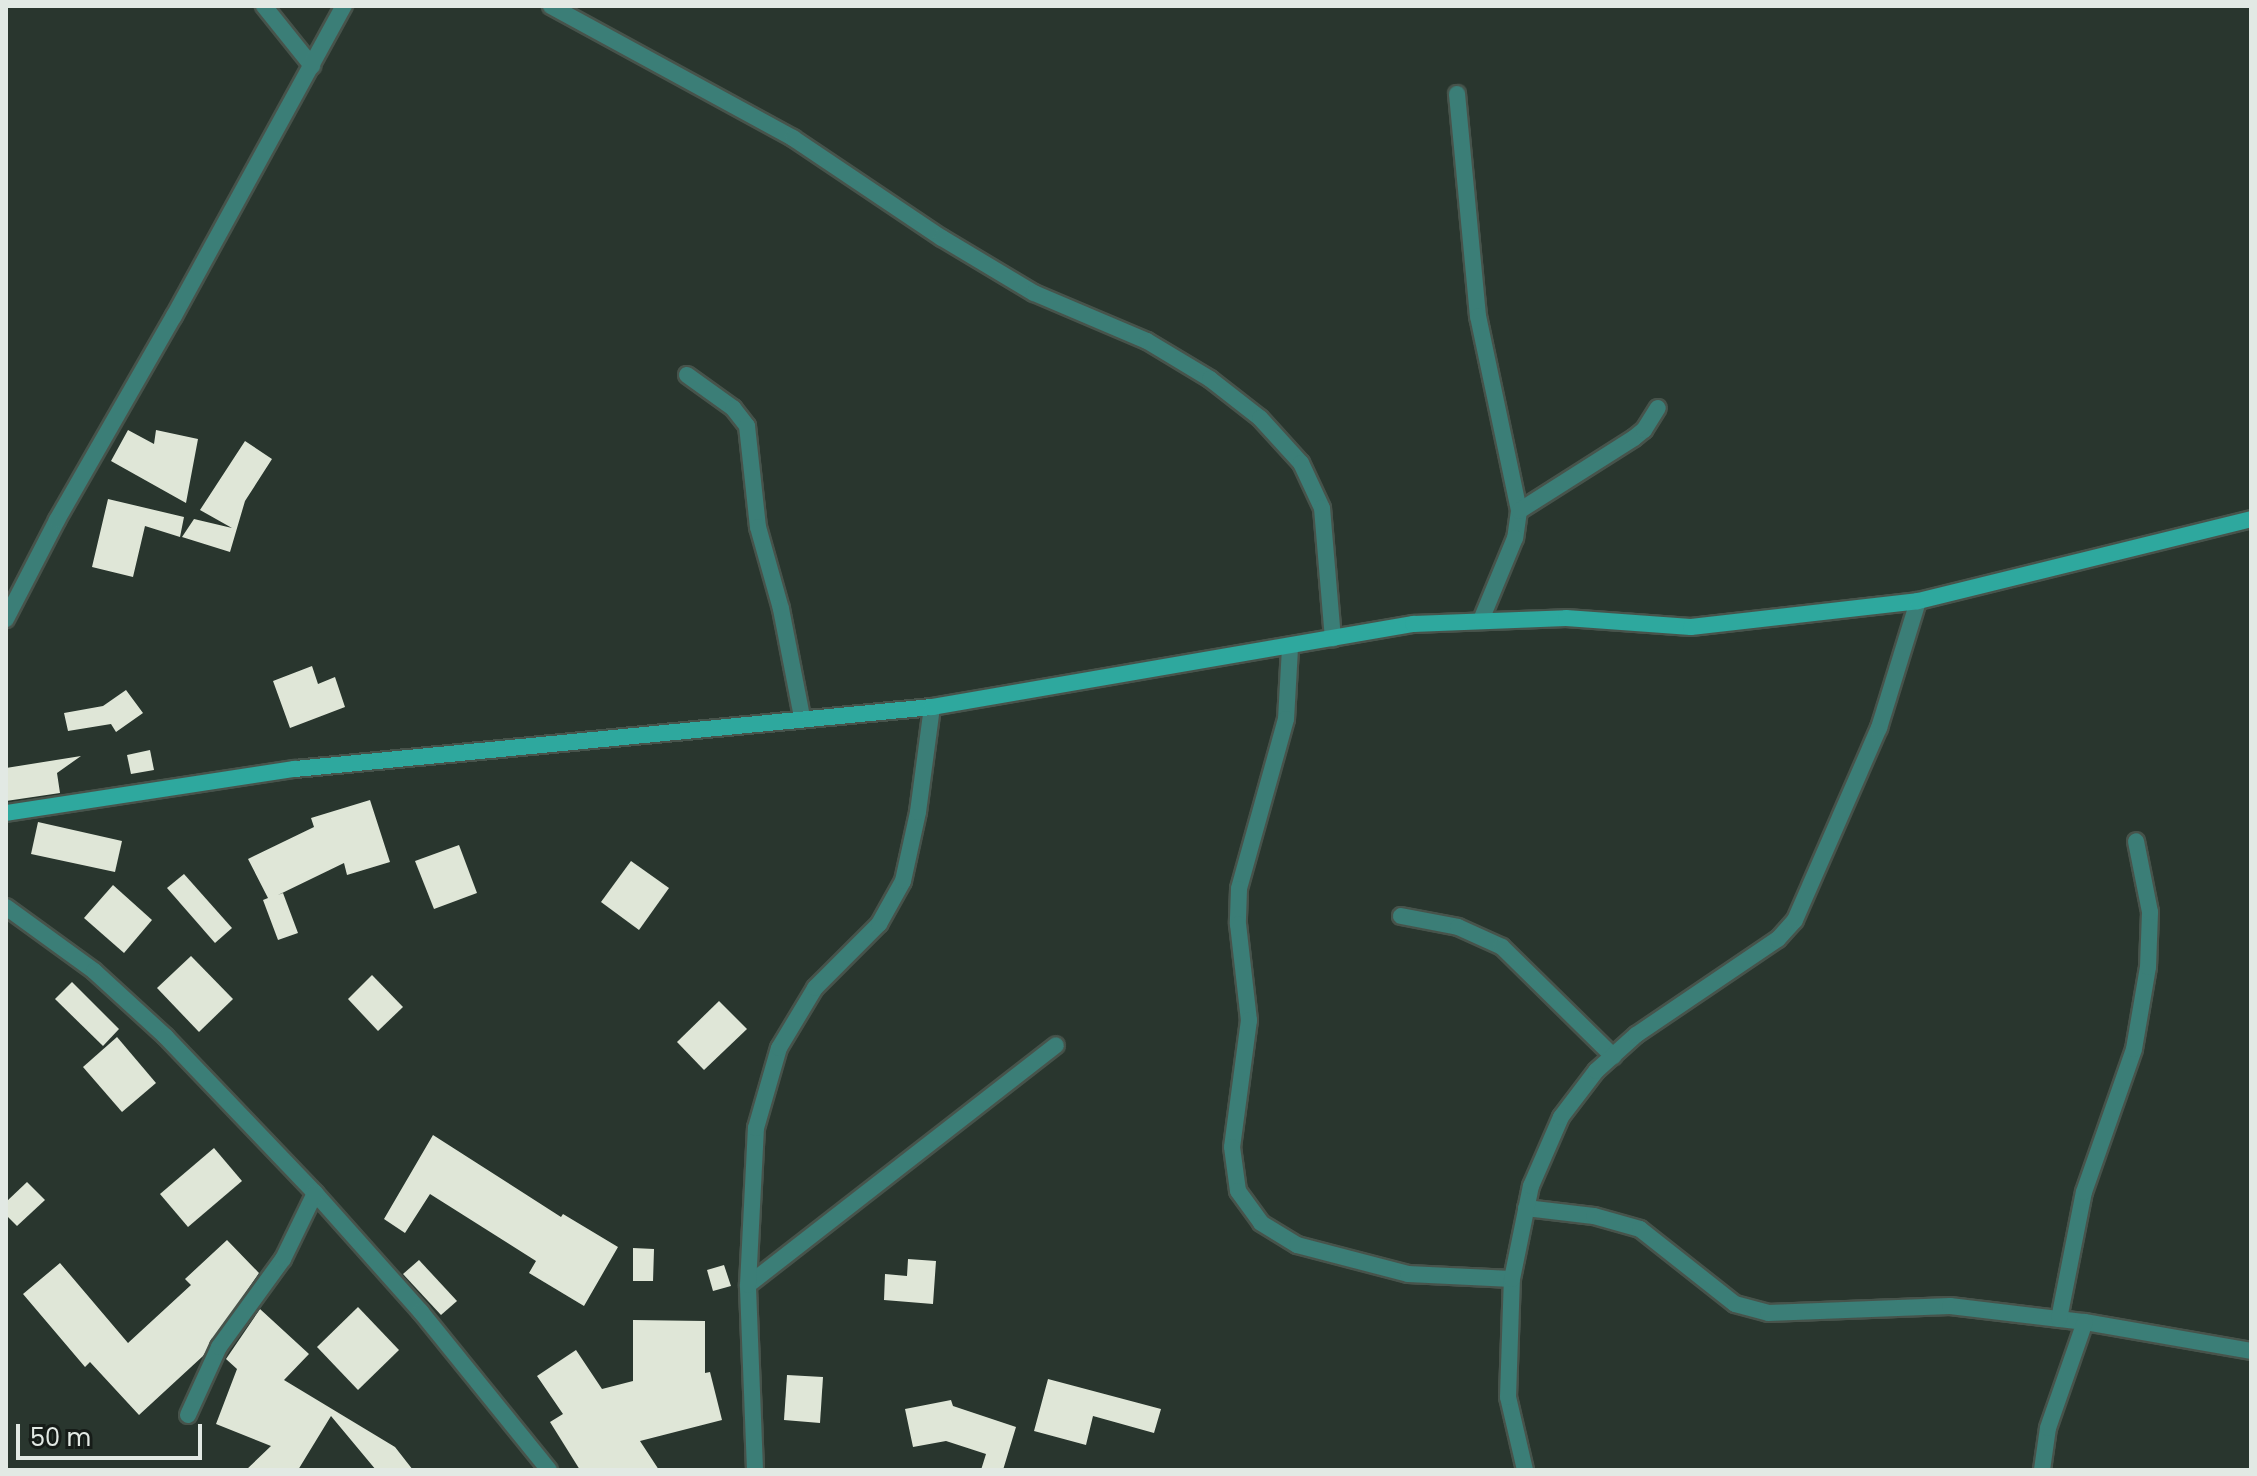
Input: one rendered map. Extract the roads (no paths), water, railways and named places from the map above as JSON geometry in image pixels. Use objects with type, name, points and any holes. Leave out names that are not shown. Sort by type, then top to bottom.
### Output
[{"type":"street","points":[[264,6],[312,66]]},
{"type":"street","points":[[6,619],[57,520],[344,6]]},
{"type":"street","points":[[551,6],[793,138],[942,238],[1034,293],[1147,341],[1210,379],[1260,418],[1301,463],[1322,508],[1333,639]]},
{"type":"street","points":[[1457,94],[1478,316],[1519,511],[1515,538],[1481,620]]},
{"type":"street","points":[[687,375],[733,408],[747,426],[758,527],[781,609],[802,717]]},
{"type":"street","points":[[1519,511],[1548,489],[1634,438],[1644,430],[1658,408]]},
{"type":"street","points":[[6,813],[295,769],[802,717],[932,707],[1290,648],[1413,624],[1566,618],[1691,627],[1918,601],[2251,519]]},
{"type":"street","points":[[1525,1470],[1508,1397],[1512,1279],[1531,1186],[1561,1117],[1596,1071],[1636,1035],[1778,939],[1795,920],[1879,728],[1918,601]]},
{"type":"street","points":[[1290,648],[1286,719],[1239,889],[1238,924],[1249,1020],[1232,1147],[1238,1191],[1261,1223],[1297,1245],[1408,1274],[1512,1279]]},
{"type":"street","points":[[755,1470],[748,1285],[756,1128],[779,1048],[815,988],[879,924],[903,881],[918,812],[932,707]]},
{"type":"street","points":[[2059,1319],[2084,1192],[2134,1049],[2148,967],[2150,912],[2136,841]]},
{"type":"street","points":[[6,907],[94,971],[166,1037],[315,1193],[421,1312],[549,1470]]},
{"type":"street","points":[[1401,916],[1458,927],[1502,947],[1613,1056]]},
{"type":"street","points":[[748,1285],[1056,1045]]},
{"type":"street","points":[[188,1415],[219,1347],[283,1259],[315,1193]]},
{"type":"street","points":[[1526,1208],[1594,1216],[1640,1229],[1735,1304],[1768,1313],[1950,1306],[2085,1322],[2251,1351]]},
{"type":"street","points":[[2042,1470],[2048,1428],[2085,1322]]}]
